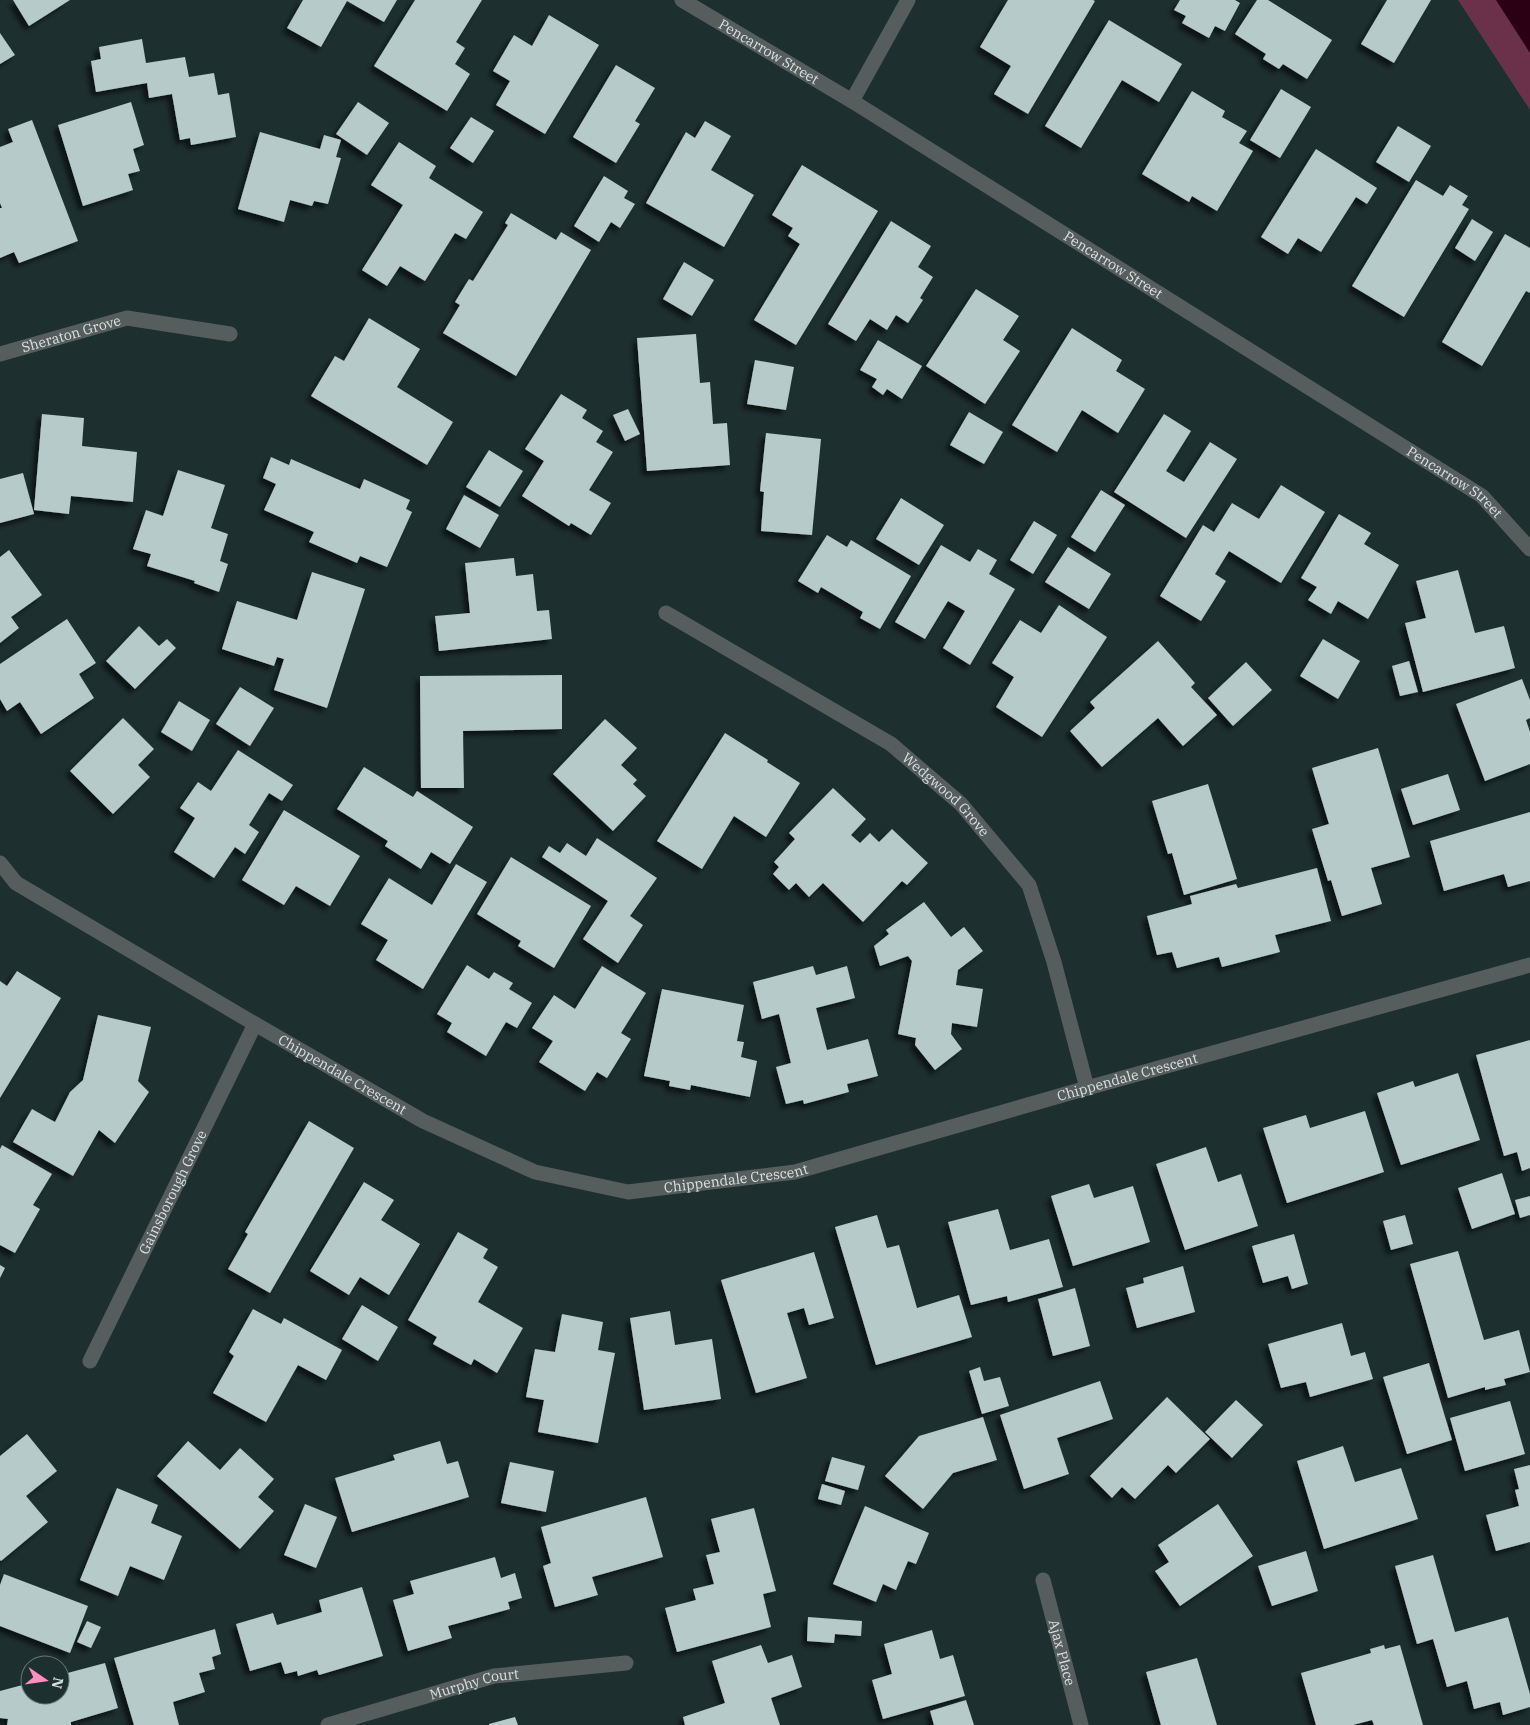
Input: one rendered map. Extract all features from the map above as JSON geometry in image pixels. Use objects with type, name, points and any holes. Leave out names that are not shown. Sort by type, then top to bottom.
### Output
[{"type":"street","name":"Pencarrow Street","points":[[682,0],[852,101],[1482,496],[1530,549]]},
{"type":"street","points":[[852,101],[908,0]]},
{"type":"street","name":"Sheraton Grove","points":[[0,354],[127,318],[230,334]]},
{"type":"street","name":"Wedgwood Grove","points":[[666,614],[891,744],[961,804],[1029,885],[1054,962],[1087,1088]]},
{"type":"street","name":"Chippendale Crescent","points":[[0,863],[16,883],[423,1121],[535,1172],[628,1192],[794,1172],[1087,1088],[1530,965]]},
{"type":"street","name":"Gainsborough Grove","points":[[90,1361],[255,1024]]},
{"type":"street","name":"Ajax Place","points":[[1044,1580],[1081,1725]]},
{"type":"street","name":"Murphy Court","points":[[328,1725],[494,1676],[626,1663]]},
{"type":"shaded area","points":[[1458,0],[1530,0],[1530,110]]},
{"type":"shaded area","points":[[1496,0],[1530,0],[1530,53]]},
{"type":"building","points":[[13,0],[70,0],[29,26]]},
{"type":"building","points":[[303,0],[397,0],[384,22],[347,1],[321,47],[287,28]]},
{"type":"building","points":[[415,0],[482,0],[456,42],[465,48],[455,64],[470,74],[447,111],[374,66]]},
{"type":"building","points":[[1008,0],[1095,1],[1028,114],[994,94],[1011,66],[980,47]]},
{"type":"building","points":[[1180,0],[1235,0],[1240,3],[1225,31],[1215,26],[1209,38],[1182,23],[1186,16],[1174,10]]},
{"type":"building","points":[[1257,0],[1268,0],[1332,40],[1307,79],[1283,64],[1279,69],[1263,59],[1266,54],[1235,34]]},
{"type":"building","points":[[1387,0],[1431,0],[1394,63],[1361,44]]},
{"type":"building","points":[[549,15],[599,45],[545,134],[496,105],[510,81],[493,71],[514,35],[532,46]]},
{"type":"building","points":[[1109,20],[1182,64],[1159,102],[1122,80],[1081,148],[1045,126]]},
{"type":"building","points":[[0,33],[15,55],[0,64]]},
{"type":"building","points":[[142,39],[146,63],[185,57],[189,77],[214,73],[218,95],[229,93],[236,137],[191,145],[190,138],[180,140],[172,94],[149,98],[147,83],[96,92],[91,61],[101,59],[99,47]]},
{"type":"building","points":[[616,65],[655,88],[635,121],[640,124],[616,163],[573,137]]},
{"type":"building","points":[[1281,89],[1311,107],[1280,158],[1250,140]]},
{"type":"building","points":[[1192,91],[1225,111],[1222,117],[1247,131],[1239,143],[1253,151],[1217,211],[1192,196],[1189,202],[1142,174]]},
{"type":"building","points":[[131,102],[144,145],[133,149],[140,171],[128,174],[133,190],[83,206],[58,125]]},
{"type":"building","points":[[358,102],[389,123],[367,155],[336,134]]},
{"type":"building","points":[[471,117],[494,131],[473,163],[450,148]]},
{"type":"building","points":[[32,120],[78,241],[19,263],[14,252],[0,258],[0,208],[2,208],[0,203],[0,147],[13,142],[8,129]]},
{"type":"building","points":[[705,121],[731,136],[711,170],[754,195],[724,247],[646,203],[686,132],[695,138]]},
{"type":"building","points":[[1398,126],[1431,146],[1409,182],[1376,162]]},
{"type":"building","points":[[260,132],[320,149],[324,135],[341,140],[336,157],[341,158],[328,204],[314,201],[312,206],[290,200],[284,222],[238,209]]},
{"type":"building","points":[[399,142],[436,166],[429,178],[483,212],[466,239],[455,233],[425,281],[400,266],[387,286],[362,270],[403,205],[371,185]]},
{"type":"building","points":[[1316,149],[1377,188],[1367,204],[1356,197],[1321,252],[1298,238],[1288,254],[1261,237]]},
{"type":"building","points":[[802,165],[878,211],[796,345],[754,320],[800,244],[788,236],[793,228],[772,215]]},
{"type":"building","points":[[604,176],[628,191],[624,198],[635,204],[620,228],[611,222],[599,242],[574,226]]},
{"type":"building","points":[[1416,180],[1443,196],[1450,185],[1468,196],[1462,205],[1469,209],[1404,317],[1352,286]]},
{"type":"building","points":[[511,213],[556,240],[561,232],[591,250],[516,376],[443,333],[460,305],[455,302],[469,279],[473,281],[508,225],[505,223]]},
{"type":"building","points":[[1472,219],[1493,232],[1475,261],[1455,248]]},
{"type":"building","points":[[891,221],[931,246],[918,267],[933,277],[920,298],[923,300],[908,323],[896,315],[887,330],[870,319],[856,341],[828,324]]},
{"type":"building","points":[[1505,234],[1530,248],[1530,293],[1526,291],[1482,366],[1442,342]]},
{"type":"building","points":[[684,262],[714,280],[692,316],[663,299]]},
{"type":"building","points":[[976,289],[1019,316],[1003,340],[1020,351],[985,404],[926,366]]},
{"type":"building","points":[[369,318],[420,349],[397,387],[453,422],[427,465],[311,396],[335,356],[344,361]]},
{"type":"building","points":[[1072,328],[1122,360],[1116,371],[1145,389],[1118,433],[1082,410],[1057,452],[1012,425]]},
{"type":"building","points":[[696,334],[700,383],[710,382],[713,424],[727,423],[730,465],[647,471],[637,338]]},
{"type":"building","points":[[878,340],[922,366],[902,399],[887,389],[883,395],[872,387],[877,379],[860,370]]},
{"type":"building","points":[[755,360],[794,367],[786,410],[747,404]]},
{"type":"building","points":[[561,394],[587,410],[582,418],[603,431],[596,442],[613,452],[589,490],[611,503],[591,535],[571,523],[569,526],[522,496],[544,461],[525,449]]},
{"type":"building","points":[[628,409],[640,434],[625,441],[613,415]]},
{"type":"building","points":[[969,412],[1003,432],[984,464],[950,445]]},
{"type":"building","points":[[42,414],[84,418],[82,446],[137,452],[133,502],[71,496],[69,514],[34,510]]},
{"type":"building","points":[[1164,414],[1191,431],[1166,471],[1184,482],[1210,442],[1237,459],[1186,538],[1114,492]]},
{"type":"building","points":[[766,433],[821,439],[812,535],[761,531],[764,492],[760,491]]},
{"type":"building","points":[[489,450],[523,471],[500,507],[466,487]]},
{"type":"building","points":[[271,457],[289,465],[291,459],[360,489],[364,479],[410,500],[406,509],[412,512],[387,567],[360,556],[357,563],[309,542],[314,532],[264,510],[276,484],[263,478]]},
{"type":"building","points":[[178,470],[225,485],[211,528],[228,534],[220,561],[228,564],[219,592],[194,583],[195,581],[147,566],[151,554],[133,549],[146,510],[163,516]]},
{"type":"building","points":[[23,473],[34,514],[0,523],[0,479]]},
{"type":"building","points":[[1281,485],[1325,512],[1281,583],[1229,551],[1215,574],[1226,581],[1201,621],[1160,596],[1203,525],[1214,532],[1232,503],[1259,519]]},
{"type":"building","points":[[1101,490],[1125,505],[1095,552],[1071,537]]},
{"type":"building","points":[[464,495],[499,515],[480,548],[446,529]]},
{"type":"building","points":[[901,498],[944,525],[919,565],[876,539]]},
{"type":"building","points":[[1339,514],[1371,533],[1364,544],[1399,565],[1368,619],[1338,601],[1331,614],[1308,600],[1317,587],[1301,578]]},
{"type":"building","points":[[1034,521],[1057,535],[1033,574],[1010,560]]},
{"type":"building","points":[[827,535],[847,547],[851,540],[911,576],[880,629],[860,618],[863,612],[821,587],[818,593],[798,581]]},
{"type":"building","points":[[941,545],[970,562],[978,549],[997,560],[989,574],[1015,589],[970,665],[943,648],[965,611],[948,601],[925,639],[895,622]]},
{"type":"building","points":[[1068,547],[1111,574],[1089,609],[1045,582]]},
{"type":"building","points":[[9,550],[42,595],[11,617],[19,628],[0,643],[0,557]]},
{"type":"building","points":[[514,558],[516,576],[533,574],[537,611],[549,610],[552,639],[439,651],[435,616],[470,613],[465,563]]},
{"type":"building","points":[[1458,570],[1475,633],[1504,626],[1515,668],[1423,692],[1405,623],[1426,618],[1416,581]]},
{"type":"building","points":[[312,572],[365,589],[327,708],[274,690],[284,659],[277,657],[274,666],[222,649],[237,601],[297,620]]},
{"type":"building","points":[[1059,605],[1107,637],[1042,737],[996,707],[1014,677],[992,663],[1020,620],[1041,633]]},
{"type":"building","points":[[67,619],[96,663],[79,674],[94,698],[41,734],[20,702],[7,711],[0,699],[0,664]]},
{"type":"building","points":[[139,626],[159,646],[167,639],[176,648],[135,689],[106,661]]},
{"type":"building","points":[[1323,639],[1360,661],[1338,699],[1300,676]]},
{"type":"building","points":[[1158,641],[1195,683],[1191,687],[1217,715],[1183,746],[1158,718],[1102,767],[1070,731],[1095,708],[1090,702]]},
{"type":"building","points":[[1409,661],[1418,692],[1400,696],[1392,666]]},
{"type":"building","points":[[1246,662],[1272,690],[1233,726],[1208,698]]},
{"type":"building","points":[[562,675],[562,729],[463,731],[464,788],[421,788],[420,676]]},
{"type":"building","points":[[1522,679],[1530,700],[1530,718],[1526,720],[1530,732],[1530,764],[1485,781],[1456,704]]},
{"type":"building","points":[[240,687],[274,708],[250,746],[216,724]]},
{"type":"building","points":[[179,701],[210,720],[192,751],[161,732]]},
{"type":"building","points":[[123,718],[154,749],[138,765],[150,777],[113,814],[70,771]]},
{"type":"building","points":[[605,719],[637,748],[621,765],[637,780],[633,784],[646,796],[613,831],[553,774]]},
{"type":"building","points":[[725,733],[800,783],[766,837],[734,816],[702,869],[657,841]]},
{"type":"building","points":[[1378,748],[1410,857],[1371,868],[1382,904],[1342,916],[1331,880],[1328,881],[1312,829],[1329,824],[1312,768]]},
{"type":"building","points":[[238,750],[293,785],[282,801],[269,793],[249,825],[259,832],[245,854],[235,847],[214,878],[174,852],[195,818],[180,808],[198,782],[211,791]]},
{"type":"building","points":[[364,767],[413,797],[417,791],[473,827],[450,864],[431,852],[421,869],[385,846],[388,841],[337,809]]},
{"type":"building","points":[[1448,774],[1460,810],[1413,825],[1401,789]]},
{"type":"building","points":[[1208,784],[1237,879],[1184,895],[1172,853],[1168,854],[1152,801]]},
{"type":"building","points":[[833,788],[866,819],[851,835],[860,843],[870,833],[879,842],[892,829],[928,863],[907,885],[902,881],[863,922],[823,883],[809,897],[796,883],[789,890],[773,874],[779,867],[774,862],[795,839],[789,833]]},
{"type":"building","points":[[284,810],[360,856],[330,906],[296,886],[284,905],[242,880]]},
{"type":"building","points":[[1530,812],[1530,881],[1508,887],[1504,874],[1444,891],[1430,841]]},
{"type":"building","points":[[597,838],[657,878],[630,916],[643,925],[618,963],[583,939],[608,901],[542,857],[549,846],[560,853],[567,843],[586,856]]},
{"type":"building","points":[[511,857],[591,906],[554,968],[518,946],[521,941],[477,914]]},
{"type":"building","points":[[456,864],[487,882],[423,989],[376,960],[388,940],[361,924],[389,878],[432,905]]},
{"type":"building","points":[[1317,868],[1331,921],[1275,935],[1280,952],[1222,967],[1219,957],[1177,968],[1172,952],[1157,955],[1147,916],[1192,904],[1190,896],[1236,884],[1238,888]]},
{"type":"building","points":[[924,902],[951,937],[964,927],[983,951],[958,970],[956,985],[983,989],[977,1027],[952,1023],[951,1034],[962,1049],[935,1070],[915,1045],[916,1038],[898,1034],[912,961],[908,956],[880,966],[874,946],[889,934],[886,930]]},
{"type":"building","points":[[467,965],[489,979],[494,972],[513,983],[509,989],[532,1003],[517,1028],[506,1022],[486,1056],[447,1032],[452,1023],[437,1014]]},
{"type":"building","points":[[602,966],[646,993],[621,1033],[631,1039],[607,1078],[597,1072],[585,1091],[539,1062],[553,1041],[532,1028],[554,995],[575,1009]]},
{"type":"building","points":[[813,966],[816,975],[847,966],[855,998],[816,1008],[827,1050],[868,1039],[878,1076],[847,1084],[849,1092],[804,1104],[803,1100],[786,1104],[776,1067],[791,1063],[779,1014],[762,1019],[753,982]]},
{"type":"building","points":[[17,971],[61,998],[0,1098],[0,981],[7,986]]},
{"type":"building","points":[[662,989],[744,1005],[737,1041],[744,1042],[741,1057],[757,1061],[750,1097],[691,1085],[690,1090],[669,1086],[670,1081],[644,1076]]},
{"type":"building","points":[[98,1015],[151,1027],[138,1081],[149,1092],[115,1143],[99,1130],[73,1176],[13,1142],[32,1109],[55,1122],[70,1092],[83,1080]]},
{"type":"building","points":[[1530,1040],[1530,1168],[1522,1171],[1517,1152],[1504,1156],[1476,1055]]},
{"type":"building","points":[[1458,1073],[1480,1140],[1401,1165],[1377,1093],[1413,1081],[1415,1087]]},
{"type":"building","points":[[1365,1111],[1384,1172],[1287,1203],[1263,1128],[1306,1115],[1310,1128]]},
{"type":"building","points":[[309,1121],[354,1148],[270,1293],[228,1269],[248,1234],[245,1232]]},
{"type":"building","points":[[2,1145],[52,1174],[33,1205],[40,1209],[15,1253],[0,1245],[0,1149]]},
{"type":"building","points":[[1206,1147],[1218,1182],[1241,1174],[1258,1226],[1185,1250],[1156,1164]]},
{"type":"building","points":[[1502,1173],[1515,1214],[1472,1229],[1458,1188]]},
{"type":"building","points":[[364,1182],[394,1200],[381,1220],[420,1244],[389,1295],[360,1277],[349,1295],[310,1271]]},
{"type":"building","points":[[1089,1184],[1094,1198],[1133,1186],[1150,1242],[1073,1266],[1051,1196]]},
{"type":"building","points":[[1530,1196],[1530,1215],[1520,1218],[1515,1200]]},
{"type":"building","points":[[998,1209],[1010,1250],[1049,1239],[1063,1287],[1008,1302],[1007,1296],[971,1305],[948,1222]]},
{"type":"building","points":[[877,1215],[887,1248],[899,1245],[917,1308],[959,1295],[972,1337],[876,1365],[835,1227]]},
{"type":"building","points":[[1405,1215],[1413,1244],[1391,1250],[1383,1221]]},
{"type":"building","points":[[458,1232],[488,1249],[483,1258],[498,1267],[478,1302],[523,1328],[497,1373],[474,1359],[471,1365],[433,1344],[437,1337],[408,1320]]},
{"type":"building","points":[[1294,1234],[1308,1284],[1292,1289],[1288,1276],[1263,1283],[1252,1246]]},
{"type":"building","points":[[1458,1251],[1484,1340],[1519,1330],[1530,1372],[1504,1379],[1506,1385],[1485,1390],[1485,1387],[1448,1398],[1410,1264]]},
{"type":"building","points":[[814,1252],[834,1318],[809,1325],[804,1308],[787,1313],[807,1378],[756,1393],[721,1280]]},
{"type":"building","points":[[0,1265],[5,1268],[0,1278]]},
{"type":"building","points":[[1183,1266],[1195,1312],[1137,1328],[1126,1288],[1144,1283],[1143,1278]]},
{"type":"building","points":[[1075,1288],[1090,1346],[1053,1356],[1038,1299]]},
{"type":"building","points":[[362,1305],[398,1327],[378,1361],[342,1339]]},
{"type":"building","points":[[253,1309],[281,1324],[284,1318],[342,1350],[326,1380],[298,1365],[266,1422],[213,1393],[234,1356],[229,1352]]},
{"type":"building","points":[[670,1311],[675,1345],[712,1339],[721,1399],[644,1410],[630,1318]]},
{"type":"building","points":[[562,1314],[603,1322],[598,1350],[615,1353],[598,1443],[538,1432],[544,1400],[526,1397],[535,1349],[555,1352]]},
{"type":"building","points":[[1342,1323],[1351,1356],[1365,1352],[1373,1379],[1310,1397],[1306,1382],[1281,1388],[1268,1344]]},
{"type":"building","points":[[1429,1363],[1452,1440],[1407,1454],[1383,1377]]},
{"type":"building","points":[[980,1367],[984,1381],[1000,1377],[1009,1406],[982,1414],[969,1371]]},
{"type":"building","points":[[1100,1381],[1113,1419],[1057,1438],[1069,1474],[1024,1489],[1000,1415]]},
{"type":"building","points":[[1167,1397],[1210,1439],[1176,1473],[1168,1465],[1135,1499],[1122,1487],[1112,1498],[1090,1476]]},
{"type":"building","points":[[1236,1400],[1263,1425],[1232,1458],[1205,1432]]},
{"type":"building","points":[[1510,1401],[1525,1454],[1465,1471],[1450,1418]]},
{"type":"building","points":[[983,1417],[997,1460],[953,1473],[923,1509],[885,1476],[919,1436]]},
{"type":"building","points":[[27,1434],[57,1471],[26,1496],[48,1522],[1,1561],[0,1456]]},
{"type":"building","points":[[188,1441],[220,1470],[240,1448],[274,1479],[258,1497],[274,1511],[240,1549],[157,1476]]},
{"type":"building","points":[[440,1441],[447,1464],[458,1461],[469,1497],[352,1532],[335,1478],[395,1460],[393,1455]]},
{"type":"building","points":[[1343,1446],[1355,1482],[1401,1468],[1418,1519],[1324,1549],[1297,1461]]},
{"type":"building","points":[[832,1457],[865,1466],[858,1490],[825,1481]]},
{"type":"building","points":[[510,1462],[554,1471],[546,1512],[501,1503]]},
{"type":"building","points":[[1530,1465],[1530,1542],[1496,1551],[1486,1515],[1519,1506],[1515,1490],[1519,1489],[1514,1469]]},
{"type":"building","points":[[822,1484],[845,1491],[841,1505],[818,1499]]},
{"type":"building","points":[[117,1488],[158,1505],[151,1523],[182,1536],[164,1580],[130,1566],[118,1596],[80,1580]]},
{"type":"building","points":[[646,1497],[663,1557],[592,1577],[598,1595],[555,1607],[543,1566],[551,1563],[541,1527]]},
{"type":"building","points":[[305,1504],[337,1517],[316,1568],[284,1555]]},
{"type":"building","points":[[1218,1504],[1253,1556],[1180,1606],[1155,1571],[1169,1562],[1158,1545]]},
{"type":"building","points":[[865,1506],[929,1533],[916,1564],[908,1561],[896,1590],[883,1584],[876,1602],[833,1584]]},
{"type":"building","points":[[754,1508],[776,1591],[763,1594],[771,1627],[677,1652],[665,1608],[696,1600],[693,1589],[714,1584],[706,1555],[720,1552],[711,1519]]},
{"type":"building","points":[[1306,1551],[1318,1591],[1272,1606],[1258,1566]]},
{"type":"building","points":[[1433,1555],[1455,1632],[1508,1617],[1530,1694],[1530,1707],[1503,1715],[1500,1702],[1474,1709],[1467,1681],[1447,1687],[1433,1639],[1417,1644],[1395,1566]]},
{"type":"building","points":[[495,1557],[501,1578],[515,1573],[522,1598],[508,1602],[510,1609],[448,1626],[452,1638],[408,1651],[393,1600],[414,1594],[410,1581]]},
{"type":"building","points":[[4,1574],[88,1606],[70,1653],[0,1626],[0,1585]]},
{"type":"building","points":[[362,1587],[383,1656],[319,1675],[317,1670],[298,1676],[297,1671],[285,1674],[281,1662],[250,1671],[236,1624],[273,1613],[277,1625],[322,1612],[319,1600]]},
{"type":"building","points":[[808,1617],[862,1621],[861,1636],[835,1634],[834,1643],[807,1641]]},
{"type":"building","points":[[87,1621],[101,1627],[91,1648],[77,1642]]},
{"type":"building","points":[[215,1629],[221,1654],[212,1657],[215,1669],[199,1673],[205,1692],[173,1702],[179,1725],[134,1725],[114,1658]]},
{"type":"building","points":[[932,1630],[940,1659],[953,1655],[965,1696],[883,1719],[872,1680],[892,1674],[884,1644]]},
{"type":"building","points":[[761,1645],[768,1663],[792,1655],[802,1687],[771,1698],[780,1725],[685,1725],[683,1717],[725,1703],[712,1661]]},
{"type":"building","points":[[1384,1645],[1385,1649],[1400,1645],[1423,1725],[1374,1725],[1372,1720],[1353,1725],[1316,1725],[1301,1673],[1371,1653],[1370,1649]]},
{"type":"building","points":[[1197,1658],[1217,1725],[1161,1725],[1146,1672]]},
{"type":"building","points":[[105,1663],[118,1708],[71,1722],[71,1725],[7,1725],[8,1719],[0,1718],[0,1691],[20,1686],[20,1705],[70,1705],[70,1672]]},
{"type":"building","points":[[966,1700],[974,1725],[934,1725],[930,1711]]},
{"type":"building","points":[[515,1717],[518,1725],[489,1725],[489,1724]]}]
